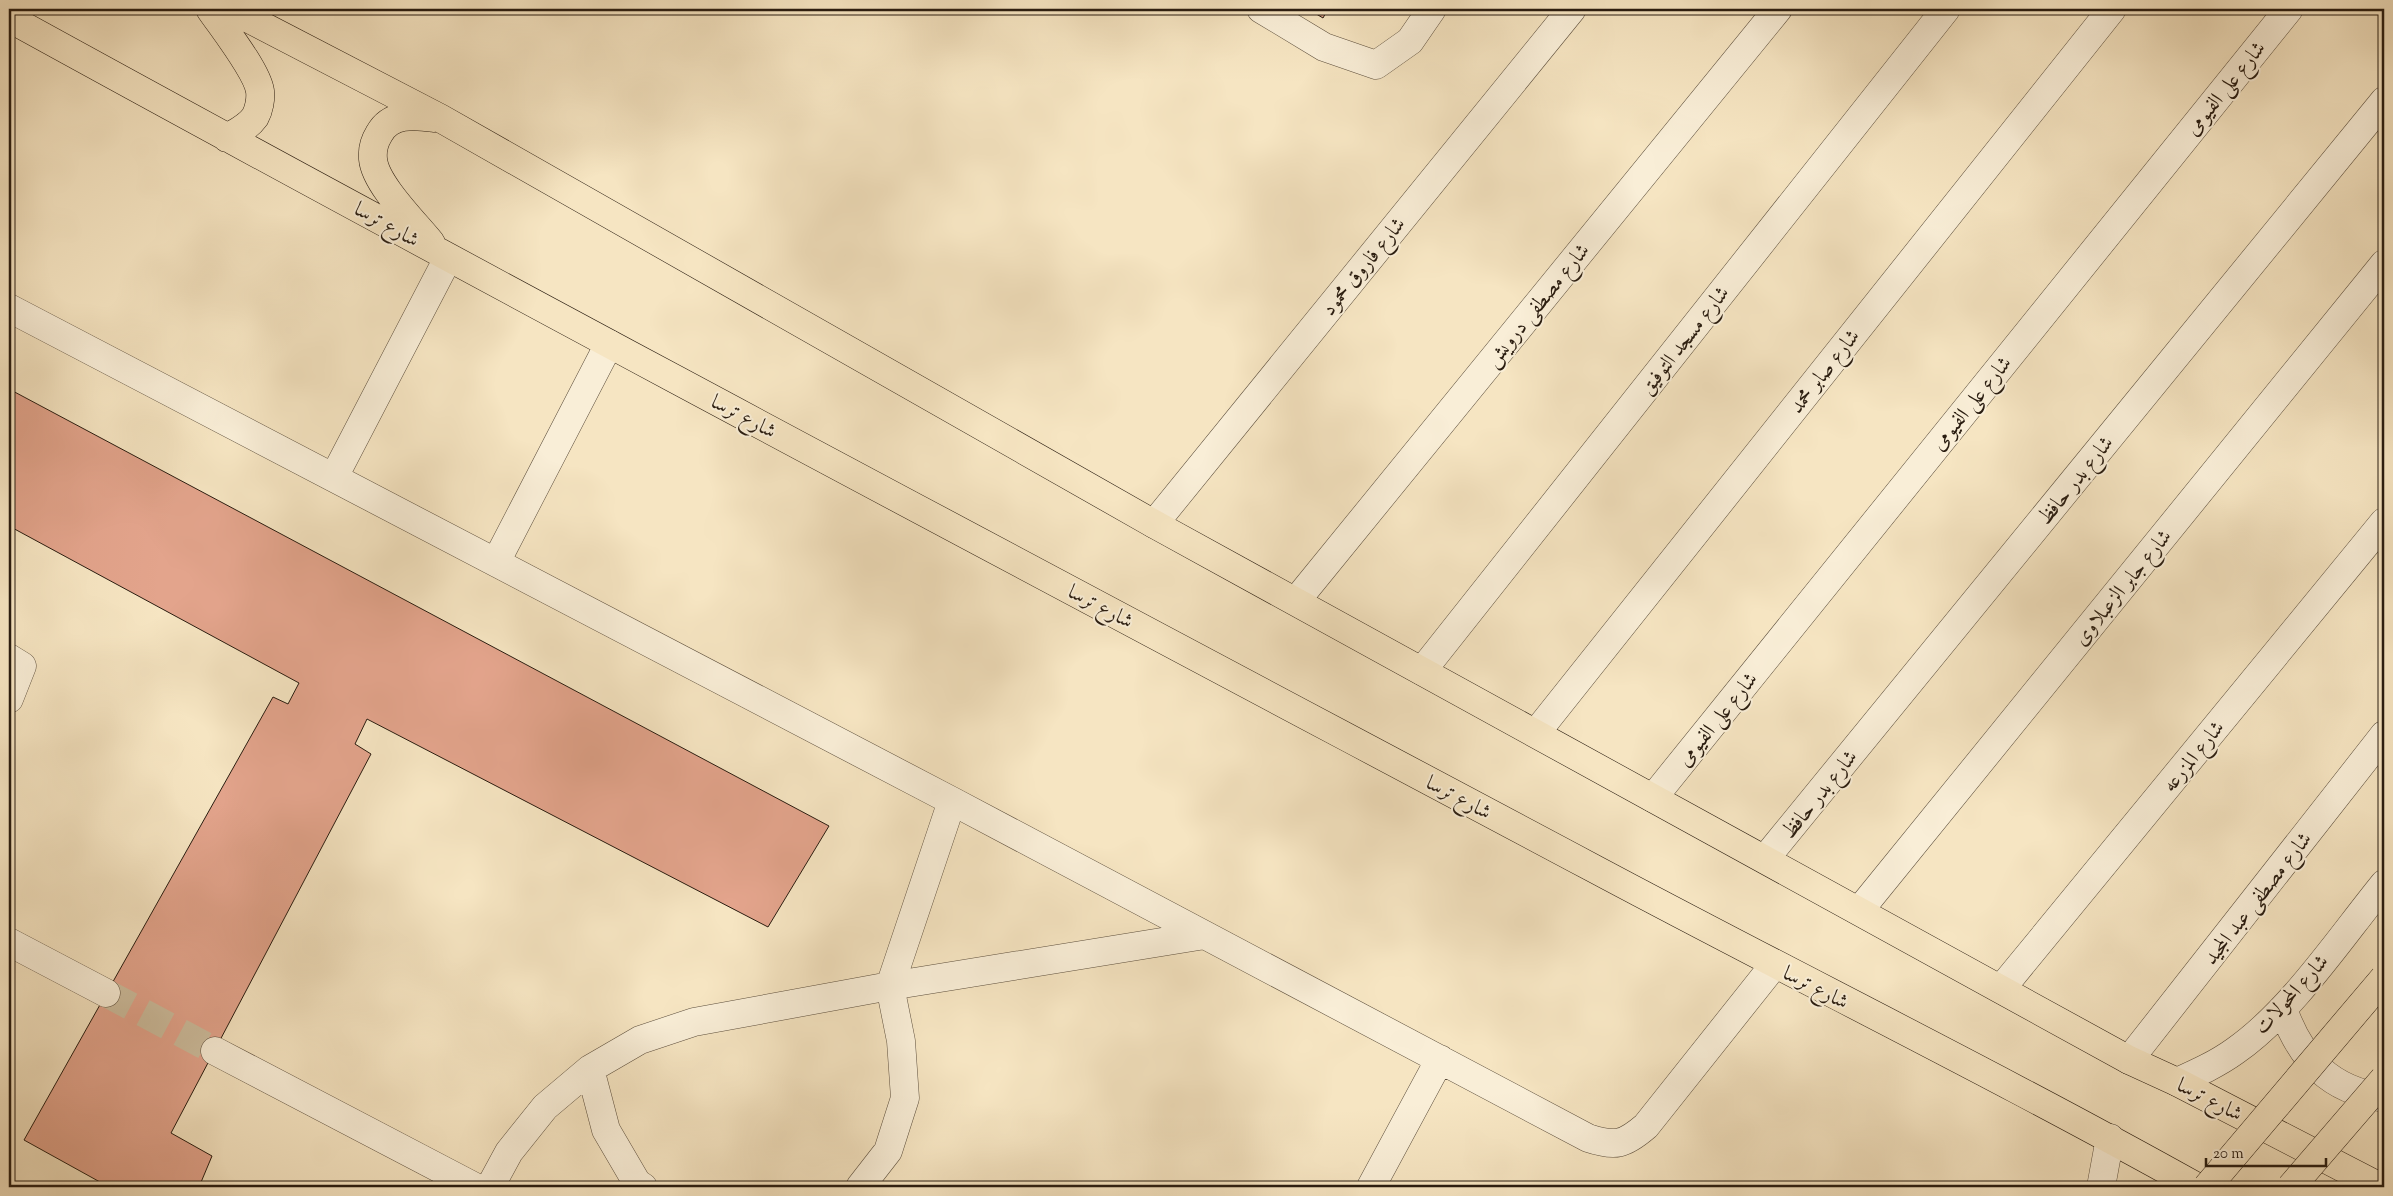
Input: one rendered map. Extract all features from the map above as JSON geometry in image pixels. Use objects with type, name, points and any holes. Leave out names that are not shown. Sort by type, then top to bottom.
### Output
[{"type":"main road","points":[[210,9],[247,65],[260,91],[260,104],[255,117],[245,127],[227,138]]},
{"type":"main road","name":"شارع ترسا","points":[[230,9],[440,118],[1154,524],[2129,1060],[2177,1082],[2380,1187]]},
{"type":"main road","name":"شارع ترسا","points":[[9,18],[609,344],[1774,965],[2110,1138],[2197,1187]]},
{"type":"main road","points":[[440,118],[411,115],[396,119],[382,129],[374,143],[372,160],[378,176],[444,255]]},
{"type":"main road","points":[[2207,1187],[2384,978]]},
{"type":"main road","points":[[2290,1187],[2384,1079]]},
{"type":"street","points":[[1261,9],[1324,47],[1376,65],[1410,41],[1432,9]]},
{"type":"street","name":"شارع فاروق محمود","points":[[1154,524],[1572,9]]},
{"type":"street","name":"شارع مصطفى درويش","points":[[1296,601],[1778,9]]},
{"type":"street","name":"شارع مسجد التوفيق","points":[[1422,670],[1946,9]]},
{"type":"street","name":"شارع صابر محمد","points":[[1536,733],[2112,9]]},
{"type":"street","name":"شارع على الفيومى","points":[[1653,798],[2289,9]]},
{"type":"street","name":"شارع بدر حافظ","points":[[1765,859],[2384,101]]},
{"type":"street","points":[[334,478],[444,255]]},
{"type":"street","name":"شارع جابر الزعبلاوى","points":[[1859,911],[2384,264]]},
{"type":"street","points":[[9,308],[952,801],[1588,1138],[1608,1145],[1630,1140],[1646,1126],[1774,965]]},
{"type":"street","points":[[496,562],[609,344]]},
{"type":"street","name":"شارع المزرعه","points":[[2001,989],[2384,522]]},
{"type":"street","points":[[9,658],[22,666],[9,699]]},
{"type":"street","name":"شارع مصطفى عبد المجيد","points":[[2129,1060],[2384,735]]},
{"type":"street","points":[[860,1187],[888,1151],[905,1098],[901,1041],[890,986],[952,801]]},
{"type":"street","name":"شارع المحولات","points":[[2177,1082],[2234,1052],[2283,1009],[2384,884]]},
{"type":"street","points":[[490,1187],[509,1152],[545,1106],[590,1069],[640,1040],[694,1022],[890,986],[1205,935]]},
{"type":"street","points":[[9,942],[106,993]]},
{"type":"street","points":[[2283,1009],[2291,1032],[2304,1054],[2322,1072],[2342,1086],[2366,1095],[2384,1098]]},
{"type":"street","points":[[215,1051],[475,1187]]},
{"type":"street","points":[[1371,1187],[1440,1059]]},
{"type":"street","points":[[590,1069],[606,1130],[637,1183],[643,1187]]},
{"type":"street","points":[[2101,1187],[2110,1138]]},
{"type":"building","points":[[1308,9],[1328,9],[1323,18]]},
{"type":"building","points":[[9,389],[829,826],[768,927],[367,719],[355,744],[371,754],[171,1133],[212,1156],[199,1187],[145,1187],[137,1182],[135,1187],[109,1187],[24,1140],[273,697],[288,704],[299,683],[9,526]]},
{"type":"tunnel","points":[[106,993],[215,1051]]}]
